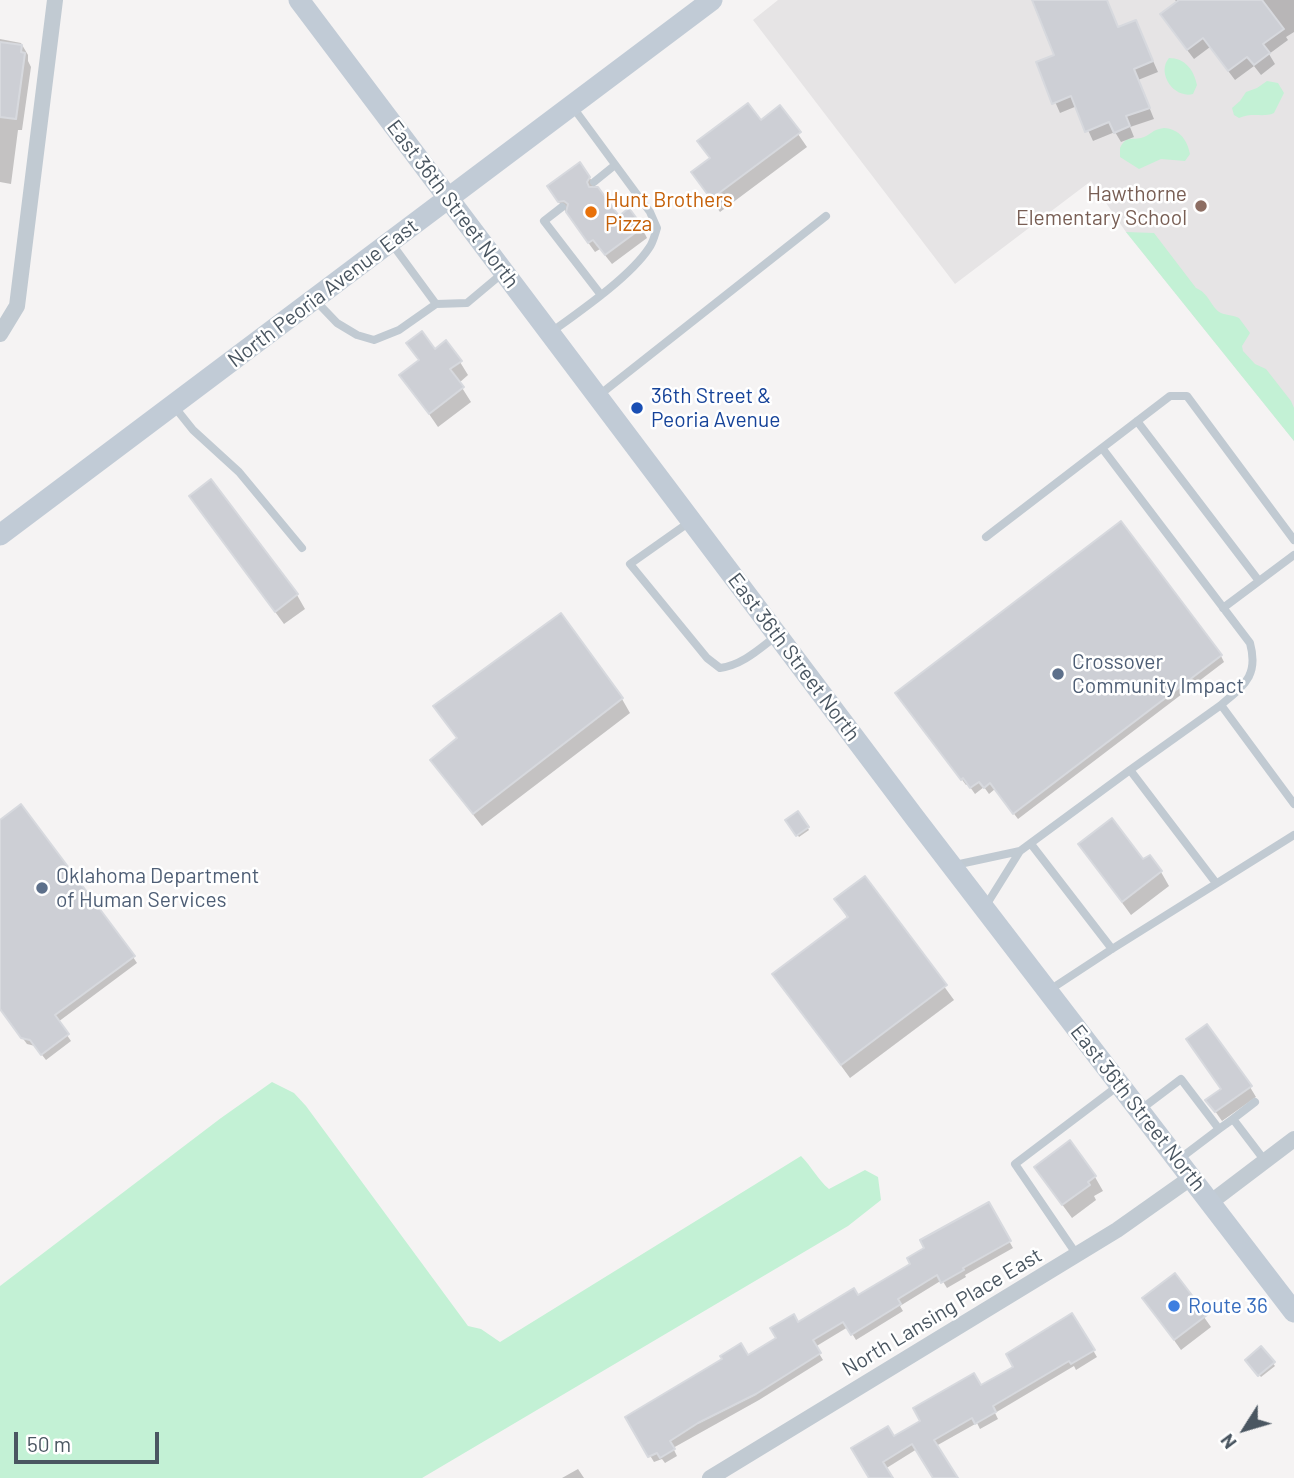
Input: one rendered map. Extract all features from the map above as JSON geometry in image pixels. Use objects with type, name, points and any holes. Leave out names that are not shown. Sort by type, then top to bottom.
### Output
[{"type":"main road","name":"East 36th Street North","points":[[299,0],[952,865],[1294,1312]]},
{"type":"main road","name":"North Peoria Avenue East","points":[[0,535],[712,0]]},
{"type":"street","points":[[0,334],[18,306],[55,0]]},
{"type":"street","points":[[1211,1202],[1294,1139]]},
{"type":"street","name":"North Lansing Place East","points":[[710,1478],[1077,1255],[1192,1177]]},
{"type":"lane","points":[[550,333],[601,295],[650,248],[657,228],[650,212],[571,106]]},
{"type":"lane","points":[[594,182],[615,165]]},
{"type":"lane","points":[[562,207],[544,221],[601,295]]},
{"type":"lane","points":[[598,396],[826,216]]},
{"type":"lane","points":[[391,242],[436,304]]},
{"type":"lane","points":[[315,300],[337,323],[356,335],[374,340],[398,330],[436,304],[467,303],[504,272]]},
{"type":"lane","points":[[986,537],[1170,396],[1187,396],[1294,540]]},
{"type":"lane","points":[[173,405],[193,430],[239,472],[302,548]]},
{"type":"lane","points":[[1137,421],[1259,581]]},
{"type":"lane","points":[[952,865],[1020,850],[1031,844],[1221,705],[1248,680],[1252,670],[1254,657],[1250,643],[1102,448]]},
{"type":"lane","points":[[691,520],[630,564],[707,658],[720,668],[732,667],[778,635]]},
{"type":"lane","points":[[1223,608],[1294,555]]},
{"type":"lane","points":[[1221,705],[1294,804]]},
{"type":"lane","points":[[1130,771],[1216,883]]},
{"type":"lane","points":[[1048,991],[1294,835]]},
{"type":"lane","points":[[1031,844],[1112,949]]},
{"type":"lane","points":[[985,908],[1020,850]]},
{"type":"lane","points":[[1140,1110],[1181,1079],[1219,1129]]},
{"type":"lane","points":[[1077,1255],[1015,1164],[1120,1084]]},
{"type":"lane","points":[[1178,1160],[1255,1102]]},
{"type":"lane","points":[[1233,1119],[1265,1161]]},
{"type":"shaded area","name":"Hawthorne Elementary School","points":[[778,0],[1294,0],[1294,441],[1126,232],[1091,181],[955,284],[753,20]]},
{"type":"green space","points":[[1169,58],[1180,60],[1194,74],[1197,85],[1193,94],[1179,93],[1169,84],[1165,71]]},
{"type":"green space","points":[[1267,81],[1278,83],[1284,93],[1274,113],[1239,118],[1234,115],[1232,108],[1246,92]]},
{"type":"green space","points":[[1164,128],[1174,130],[1184,139],[1190,154],[1185,161],[1161,159],[1139,169],[1120,157],[1120,148],[1126,140],[1144,137]]},
{"type":"green space","points":[[1126,232],[1154,233],[1196,288],[1218,311],[1239,318],[1250,333],[1242,346],[1243,351],[1255,364],[1266,369],[1291,401],[1294,408],[1294,441]]},
{"type":"green space","points":[[272,1082],[294,1093],[306,1106],[468,1326],[481,1329],[500,1342],[801,1156],[829,1189],[865,1170],[878,1177],[881,1200],[848,1226],[422,1478],[0,1478],[0,1286]]},
{"type":"building","points":[[1032,0],[1107,0],[1118,27],[1136,20],[1153,61],[1134,69],[1150,108],[1126,116],[1130,126],[1114,133],[1109,122],[1085,132],[1071,96],[1052,104],[1036,62],[1054,55]]},
{"type":"building","points":[[1179,0],[1262,0],[1284,29],[1263,44],[1270,53],[1254,65],[1247,57],[1228,71],[1203,38],[1187,50],[1160,14]]},
{"type":"building","points":[[0,42],[22,45],[21,52],[25,53],[16,119],[0,117]]},
{"type":"building","points":[[748,103],[761,120],[780,105],[801,132],[711,199],[691,172],[710,158],[697,141]]},
{"type":"building","name":"Hunt Brothers Pizza","points":[[580,162],[590,177],[587,182],[589,187],[598,187],[619,216],[629,208],[643,227],[605,255],[593,240],[588,243],[566,212],[568,204],[564,201],[558,202],[547,186]]},
{"type":"building","points":[[422,331],[435,349],[446,340],[462,361],[450,369],[464,387],[429,414],[399,375],[419,360],[406,343]]},
{"type":"building","points":[[211,479],[298,594],[275,612],[189,496]]},
{"type":"building","name":"Crossover Community Impact","points":[[1121,521],[1222,655],[1013,814],[990,783],[984,788],[979,782],[970,788],[963,778],[961,780],[895,693]]},
{"type":"building","points":[[561,613],[623,698],[473,814],[430,760],[457,738],[433,706]]},
{"type":"building","name":"Oklahoma Department of Human Services","points":[[21,804],[135,956],[55,1015],[69,1034],[41,1055],[30,1040],[21,1038],[0,1009],[0,820]]},
{"type":"building","points":[[798,811],[809,827],[796,836],[785,820]]},
{"type":"building","points":[[1112,818],[1143,859],[1150,855],[1162,871],[1122,902],[1078,844]]},
{"type":"building","points":[[865,876],[947,985],[841,1065],[772,974],[848,917],[834,899]]},
{"type":"building","points":[[1207,1024],[1252,1086],[1215,1112],[1205,1100],[1221,1089],[1186,1039]]},
{"type":"building","points":[[1070,1140],[1096,1176],[1088,1182],[1090,1185],[1062,1205],[1034,1167]]},
{"type":"building","points":[[989,1202],[1011,1241],[941,1283],[937,1275],[898,1299],[901,1304],[851,1335],[843,1322],[813,1340],[821,1353],[756,1394],[698,1423],[670,1441],[675,1449],[660,1458],[657,1453],[648,1457],[625,1417],[722,1359],[720,1356],[741,1343],[748,1355],[776,1338],[770,1328],[794,1314],[798,1322],[854,1288],[858,1295],[910,1264],[907,1258],[924,1248],[920,1240]]},
{"type":"building","name":"Route 36","points":[[1175,1273],[1207,1315],[1174,1340],[1142,1298]]},
{"type":"building","points":[[1072,1313],[1095,1350],[1071,1364],[1069,1361],[993,1406],[996,1412],[975,1424],[972,1418],[934,1440],[958,1478],[933,1478],[912,1444],[883,1462],[893,1478],[869,1478],[851,1448],[888,1426],[894,1436],[920,1421],[913,1408],[974,1373],[981,1385],[1013,1367],[1006,1354]]},
{"type":"building","name":"Route 36","points":[[1261,1346],[1275,1362],[1258,1376],[1245,1360]]},
{"type":"place","name":"Hawthorne Elementary School","points":[[1201,206]]},
{"type":"place","name":"Hunt Brothers Pizza","points":[[591,212]]},
{"type":"place","name":"36th Street & Peoria Avenue","points":[[637,408]]},
{"type":"place","name":"Crossover Community Impact","points":[[1058,674]]},
{"type":"place","name":"Oklahoma Department of Human Services","points":[[42,888]]},
{"type":"place","name":"Route 36","points":[[1174,1306]]}]
